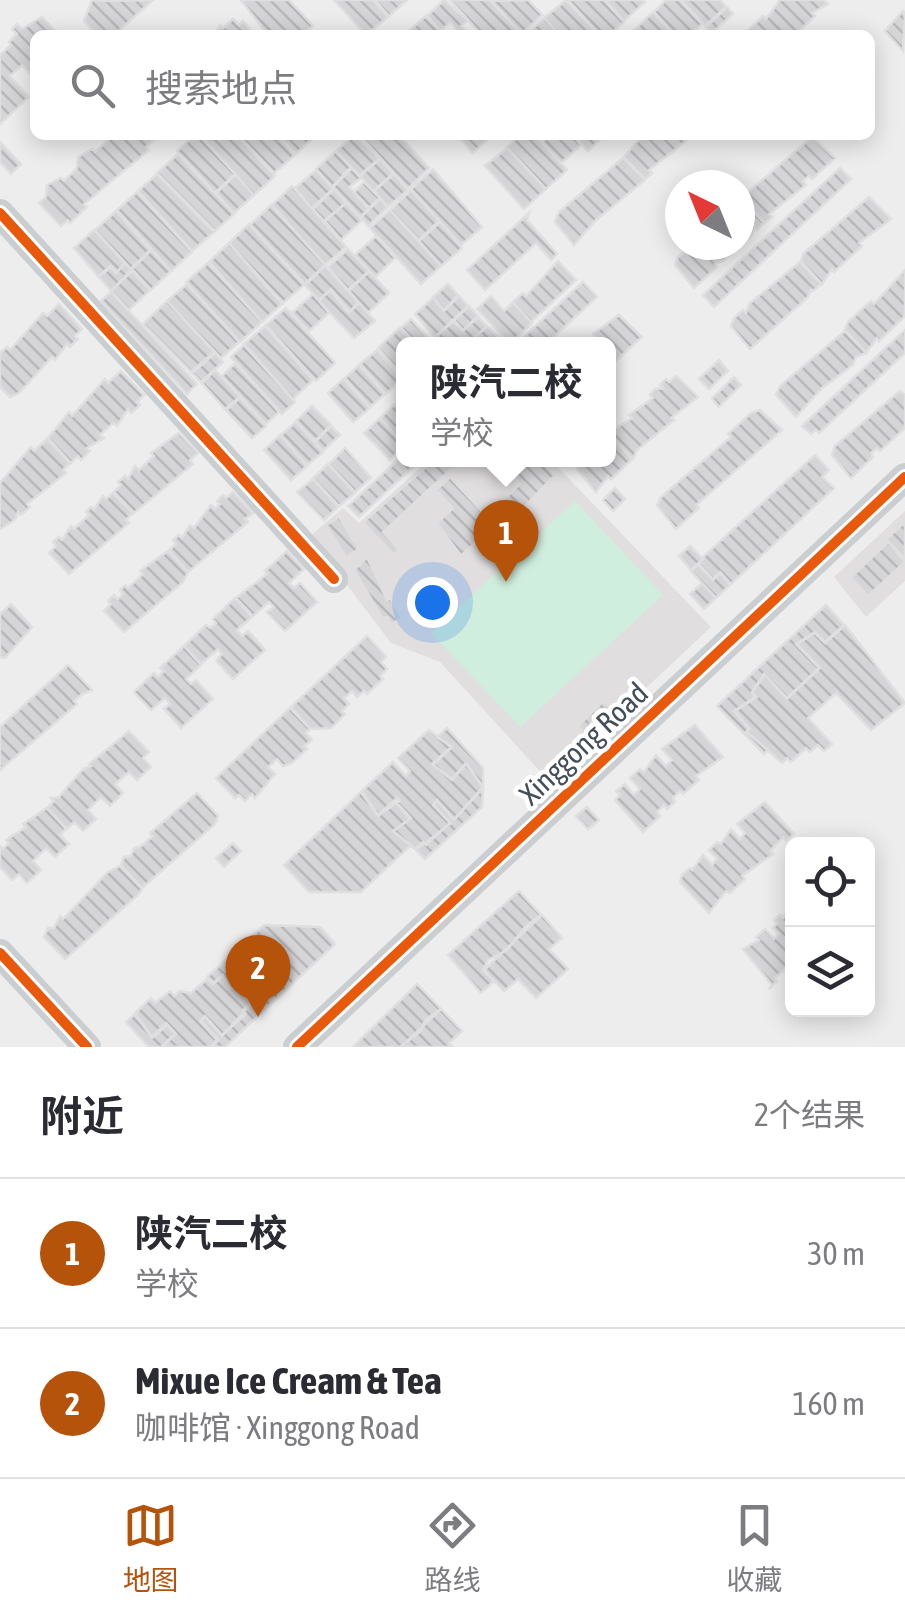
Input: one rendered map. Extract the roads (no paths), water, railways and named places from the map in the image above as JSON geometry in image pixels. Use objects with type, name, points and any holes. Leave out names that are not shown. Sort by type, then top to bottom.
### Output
[{"type":"street","points":[[0,213],[334,578]]},
{"type":"street","name":"Xinggong Road","points":[[297,1047],[905,476]]},
{"type":"street","points":[[0,953],[87,1047]]},
{"type":"place","name":"陕汽二校","points":[[506,582]]},
{"type":"place","name":"Mixue Ice Cream & Tea","points":[[258,1017]]}]
